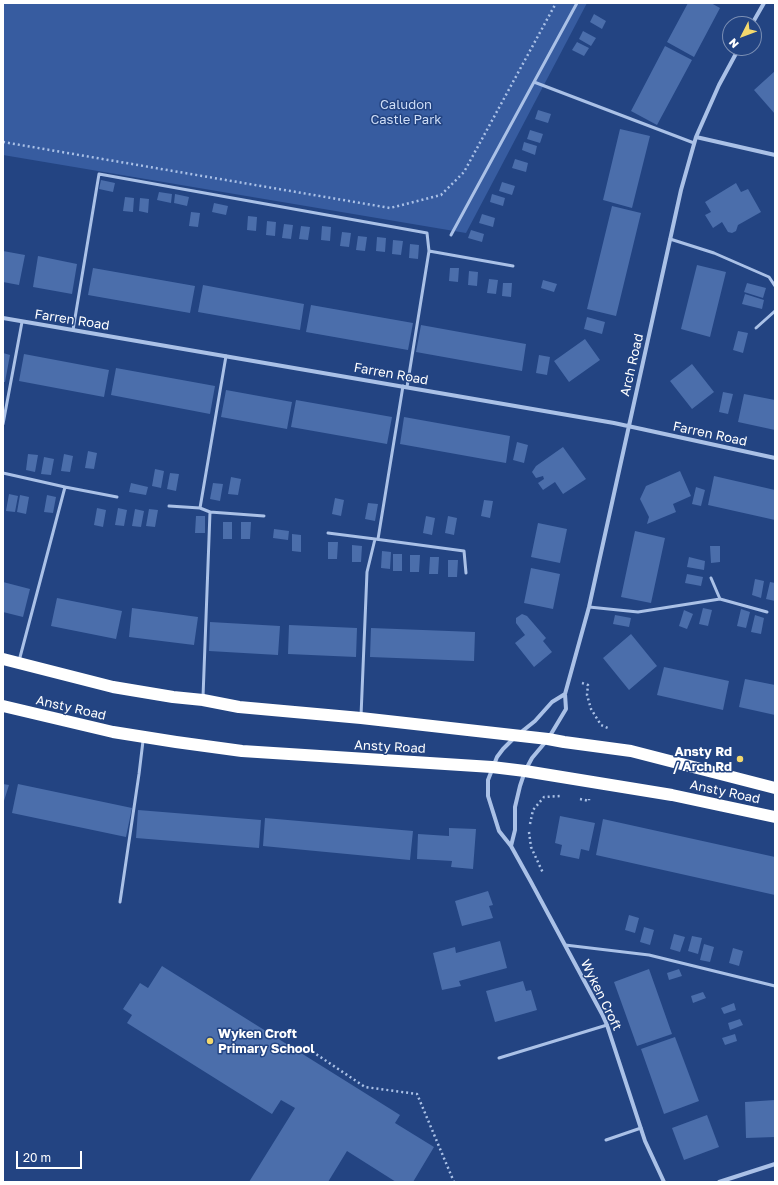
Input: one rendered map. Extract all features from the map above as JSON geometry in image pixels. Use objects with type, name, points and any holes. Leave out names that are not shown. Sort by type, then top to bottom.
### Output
[{"type":"highway","name":"Ansty Road","points":[[3,659],[113,687],[173,697],[239,706],[548,739],[631,751],[775,788]]},
{"type":"highway","name":"Ansty Road","points":[[3,706],[113,732],[143,737],[242,751],[492,767],[525,771],[672,794],[775,817]]},
{"type":"street","points":[[757,16],[764,3]]},
{"type":"street","name":"Arch Road","points":[[565,694],[589,607],[681,190],[696,136],[719,85],[735,56]]},
{"type":"street","points":[[696,136],[775,155]]},
{"type":"street","name":"Farren Road","points":[[3,318],[629,426],[775,458]]},
{"type":"street","points":[[511,846],[515,830],[515,807],[525,771],[532,758],[548,739],[566,709],[565,694],[552,702],[517,736]]},
{"type":"street","name":"Wyken Croft","points":[[517,736],[497,757],[488,780],[488,796],[499,831],[511,846],[602,1014],[607,1025],[645,1141],[664,1182]]},
{"type":"street","points":[[719,1182],[775,1164]]},
{"type":"lane","points":[[451,235],[577,3]]},
{"type":"lane","points":[[534,82],[694,143]]},
{"type":"lane","points":[[73,330],[99,174],[427,234],[428,251],[405,387],[376,539],[367,572],[361,718]]},
{"type":"lane","points":[[670,239],[714,254],[769,277],[775,286]]},
{"type":"lane","points":[[428,251],[513,266]]},
{"type":"lane","points":[[756,328],[775,311]]},
{"type":"lane","points":[[3,424],[22,322]]},
{"type":"lane","points":[[200,508],[226,356]]},
{"type":"lane","points":[[3,473],[117,497]]},
{"type":"lane","points":[[19,663],[65,487]]},
{"type":"lane","points":[[169,506],[200,508],[210,512],[264,516]]},
{"type":"lane","points":[[203,700],[210,512]]},
{"type":"lane","points":[[328,533],[464,551],[466,573]]},
{"type":"lane","points":[[711,578],[720,598]]},
{"type":"lane","points":[[589,607],[638,612],[720,598],[767,612]]},
{"type":"lane","points":[[120,902],[143,737]]},
{"type":"lane","points":[[565,945],[649,955],[775,986]]},
{"type":"lane","points":[[499,1058],[607,1025]]},
{"type":"lane","points":[[606,1140],[641,1128]]},
{"type":"path","points":[[3,142],[390,208],[441,195],[464,172],[556,3]]},
{"type":"path","points":[[570,679],[588,684],[587,695],[591,709],[601,725],[612,730]]},
{"type":"path","points":[[576,798],[589,801],[592,781]]},
{"type":"path","points":[[531,882],[546,878],[531,847],[529,827],[533,810],[544,797],[563,795]]},
{"type":"path","points":[[304,1046],[365,1087],[417,1094],[454,1182]]},
{"type":"green space","name":"Caludon Castle Park","points":[[3,3],[587,3],[466,233],[3,155]]},
{"type":"building","points":[[688,3],[711,3],[720,8],[694,57],[667,42]]},
{"type":"building","points":[[594,14],[606,21],[602,29],[590,22]]},
{"type":"building","points":[[583,31],[596,38],[591,46],[579,39]]},
{"type":"building","points":[[577,42],[589,48],[584,56],[572,50]]},
{"type":"building","points":[[665,46],[692,60],[657,125],[631,111]]},
{"type":"building","points":[[775,71],[775,114],[754,90]]},
{"type":"building","points":[[538,110],[551,114],[548,123],[535,119]]},
{"type":"building","points":[[620,129],[650,136],[632,208],[603,200]]},
{"type":"building","points":[[530,130],[543,134],[540,143],[527,139]]},
{"type":"building","points":[[524,142],[537,146],[535,155],[522,150]]},
{"type":"building","points":[[515,159],[528,163],[526,172],[512,168]]},
{"type":"building","points":[[101,180],[115,183],[113,192],[99,189]]},
{"type":"building","points":[[502,182],[515,186],[512,195],[499,191]]},
{"type":"building","points":[[736,183],[741,192],[748,189],[761,212],[738,225],[736,231],[732,233],[728,232],[722,222],[713,228],[705,215],[711,212],[705,202]]},
{"type":"building","points":[[159,192],[172,194],[171,203],[157,200]]},
{"type":"building","points":[[175,194],[189,197],[187,206],[174,203]]},
{"type":"building","points":[[492,194],[505,198],[503,206],[490,202]]},
{"type":"building","points":[[125,197],[134,198],[133,212],[123,211]]},
{"type":"building","points":[[140,198],[149,199],[148,213],[139,211]]},
{"type":"building","points":[[214,203],[228,206],[226,215],[212,212]]},
{"type":"building","points":[[612,206],[641,213],[616,316],[587,309]]},
{"type":"building","points":[[191,212],[200,213],[198,227],[189,226]]},
{"type":"building","points":[[482,214],[495,218],[493,227],[479,223]]},
{"type":"building","points":[[248,216],[257,217],[256,231],[247,230]]},
{"type":"building","points":[[267,221],[276,222],[275,236],[266,235]]},
{"type":"building","points":[[284,224],[293,225],[291,239],[282,238]]},
{"type":"building","points":[[301,226],[310,227],[308,240],[299,239]]},
{"type":"building","points":[[322,226],[331,227],[330,241],[321,240]]},
{"type":"building","points":[[471,230],[484,234],[482,242],[468,238]]},
{"type":"building","points":[[342,232],[351,233],[349,247],[340,246]]},
{"type":"building","points":[[358,236],[367,237],[365,251],[356,250]]},
{"type":"building","points":[[377,237],[386,238],[385,252],[376,251]]},
{"type":"building","points":[[393,240],[403,241],[401,255],[392,254]]},
{"type":"building","points":[[410,244],[419,245],[418,259],[409,258]]},
{"type":"building","points":[[3,251],[25,255],[19,285],[3,282]]},
{"type":"building","points":[[38,256],[77,264],[72,294],[33,287]]},
{"type":"building","points":[[697,265],[726,272],[710,337],[681,329]]},
{"type":"building","points":[[93,268],[195,286],[190,313],[88,295]]},
{"type":"building","points":[[450,268],[459,268],[458,282],[449,281]]},
{"type":"building","points":[[469,271],[478,272],[477,286],[468,285]]},
{"type":"building","points":[[489,279],[498,280],[496,294],[487,293]]},
{"type":"building","points":[[543,280],[557,284],[554,292],[541,288]]},
{"type":"building","points":[[503,283],[512,283],[511,297],[502,296]]},
{"type":"building","points":[[747,283],[766,288],[763,298],[744,292]]},
{"type":"building","points":[[203,285],[304,304],[300,330],[198,312]]},
{"type":"building","points":[[745,294],[764,300],[762,309],[742,304]]},
{"type":"building","points":[[311,305],[413,323],[408,350],[306,332]]},
{"type":"building","points":[[587,317],[605,322],[602,334],[584,329]]},
{"type":"building","points":[[421,325],[526,344],[522,371],[416,352]]},
{"type":"building","points":[[738,331],[748,333],[743,353],[733,350]]},
{"type":"building","points":[[585,339],[600,360],[569,382],[554,361]]},
{"type":"building","points":[[3,353],[10,355],[5,382],[3,382]]},
{"type":"building","points":[[24,354],[109,370],[104,397],[19,381]]},
{"type":"building","points":[[539,355],[550,357],[547,375],[536,373]]},
{"type":"building","points":[[692,364],[714,392],[692,409],[670,381]]},
{"type":"building","points":[[116,368],[215,386],[210,414],[111,395]]},
{"type":"building","points":[[226,390],[292,402],[287,429],[221,417]]},
{"type":"building","points":[[723,392],[733,394],[728,414],[719,412]]},
{"type":"building","points":[[744,394],[775,400],[775,430],[738,422]]},
{"type":"building","points":[[296,400],[392,417],[387,444],[291,427]]},
{"type":"building","points":[[404,417],[510,436],[506,463],[400,444]]},
{"type":"building","points":[[517,442],[528,445],[524,463],[513,460]]},
{"type":"building","points":[[563,447],[586,479],[563,494],[555,482],[543,490],[538,483],[544,479],[543,476],[536,478],[532,472],[536,466]]},
{"type":"building","points":[[88,451],[97,453],[94,469],[85,468]]},
{"type":"building","points":[[28,454],[38,455],[35,472],[26,470]]},
{"type":"building","points":[[64,454],[73,456],[70,472],[61,471]]},
{"type":"building","points":[[44,457],[54,459],[51,475],[41,474]]},
{"type":"building","points":[[155,469],[164,471],[161,488],[152,486]]},
{"type":"building","points":[[680,471],[691,496],[673,504],[676,512],[647,524],[649,517],[640,499],[646,486]]},
{"type":"building","points":[[170,473],[179,474],[176,491],[167,489]]},
{"type":"building","points":[[714,476],[775,490],[775,520],[708,505]]},
{"type":"building","points":[[231,477],[241,479],[238,495],[228,494]]},
{"type":"building","points":[[131,483],[148,487],[146,495],[129,492]]},
{"type":"building","points":[[213,483],[223,484],[220,501],[210,499]]},
{"type":"building","points":[[696,487],[705,490],[701,506],[692,504]]},
{"type":"building","points":[[9,494],[18,496],[15,512],[6,511]]},
{"type":"building","points":[[20,495],[29,497],[26,514],[17,512]]},
{"type":"building","points":[[47,495],[56,497],[53,513],[44,512]]},
{"type":"building","points":[[335,498],[344,500],[341,516],[332,514]]},
{"type":"building","points":[[484,500],[493,501],[490,518],[481,516]]},
{"type":"building","points":[[368,503],[378,504],[375,521],[365,519]]},
{"type":"building","points":[[97,508],[106,510],[103,527],[94,525]]},
{"type":"building","points":[[118,508],[127,510],[124,526],[115,525]]},
{"type":"building","points":[[135,509],[144,511],[141,527],[132,526]]},
{"type":"building","points":[[149,509],[158,510],[155,527],[146,526]]},
{"type":"building","points":[[196,516],[205,516],[205,533],[195,533]]},
{"type":"building","points":[[426,516],[435,518],[432,535],[423,533]]},
{"type":"building","points":[[448,516],[457,518],[454,535],[445,533]]},
{"type":"building","points":[[223,522],[232,522],[232,539],[223,539]]},
{"type":"building","points":[[241,522],[251,522],[250,539],[241,539]]},
{"type":"building","points":[[538,523],[567,529],[560,563],[531,557]]},
{"type":"building","points":[[274,529],[289,531],[288,540],[273,538]]},
{"type":"building","points":[[635,531],[665,538],[651,603],[621,597]]},
{"type":"building","points":[[292,534],[301,535],[301,552],[292,551]]},
{"type":"building","points":[[328,542],[338,542],[337,559],[328,559]]},
{"type":"building","points":[[352,545],[362,546],[361,562],[352,562]]},
{"type":"building","points":[[710,546],[720,546],[720,562],[711,563]]},
{"type":"building","points":[[382,551],[391,552],[390,569],[381,568]]},
{"type":"building","points":[[393,554],[402,554],[402,571],[393,571]]},
{"type":"building","points":[[410,555],[420,555],[419,572],[410,572]]},
{"type":"building","points":[[430,557],[439,557],[438,574],[429,574]]},
{"type":"building","points":[[689,557],[705,561],[704,570],[687,567]]},
{"type":"building","points":[[448,560],[458,560],[457,577],[448,577]]},
{"type":"building","points":[[531,568],[560,574],[553,609],[524,603]]},
{"type":"building","points":[[687,574],[703,577],[701,586],[685,583]]},
{"type":"building","points":[[755,579],[764,581],[761,598],[752,595]]},
{"type":"building","points":[[3,582],[30,589],[23,617],[3,612]]},
{"type":"building","points":[[770,582],[775,583],[775,601],[766,599]]},
{"type":"building","points":[[57,598],[122,611],[116,639],[51,626]]},
{"type":"building","points":[[132,608],[198,617],[194,645],[129,637]]},
{"type":"building","points":[[703,608],[712,610],[708,626],[699,624]]},
{"type":"building","points":[[741,609],[750,612],[746,628],[737,626]]},
{"type":"building","points":[[684,610],[693,614],[687,629],[679,626]]},
{"type":"building","points":[[522,614],[527,616],[546,638],[543,641],[552,652],[534,667],[515,643],[525,635],[516,623],[516,618]]},
{"type":"building","points":[[615,615],[631,618],[629,627],[613,624]]},
{"type":"building","points":[[755,615],[764,618],[761,634],[751,632]]},
{"type":"building","points":[[210,622],[280,626],[278,655],[209,651]]},
{"type":"building","points":[[289,625],[357,628],[356,657],[288,654]]},
{"type":"building","points":[[371,628],[475,632],[474,661],[370,657]]},
{"type":"building","points":[[631,634],[657,666],[629,690],[603,658]]},
{"type":"building","points":[[664,667],[729,681],[723,710],[657,695]]},
{"type":"building","points":[[745,679],[775,685],[775,715],[739,707]]},
{"type":"building","points":[[3,784],[9,785],[3,804]]},
{"type":"building","points":[[18,784],[132,808],[126,837],[12,813]]},
{"type":"building","points":[[138,810],[261,820],[259,848],[136,838]]},
{"type":"building","points":[[560,816],[595,823],[589,851],[581,849],[579,859],[560,855],[562,845],[555,843]]},
{"type":"building","points":[[265,818],[413,831],[410,860],[263,846]]},
{"type":"building","points":[[603,819],[775,857],[775,895],[596,855]]},
{"type":"building","points":[[449,828],[476,829],[473,869],[451,867],[452,861],[417,859],[418,834],[449,836]]},
{"type":"building","points":[[488,891],[493,905],[489,906],[493,918],[462,926],[455,901]]},
{"type":"building","points":[[629,915],[639,918],[635,933],[625,930]]},
{"type":"building","points":[[644,927],[654,930],[650,945],[640,942]]},
{"type":"building","points":[[674,934],[685,937],[680,952],[670,949]]},
{"type":"building","points":[[692,936],[702,938],[698,954],[688,951]]},
{"type":"building","points":[[500,941],[507,968],[459,981],[461,986],[442,990],[433,953],[455,947],[456,953]]},
{"type":"building","points":[[704,944],[714,947],[710,962],[700,960]]},
{"type":"building","points":[[733,948],[743,951],[739,966],[729,963]]},
{"type":"building","name":"Wyken Croft Primary School","points":[[162,966],[400,1115],[395,1123],[434,1147],[413,1182],[396,1182],[347,1151],[328,1182],[249,1182],[295,1108],[281,1100],[272,1114],[127,1023],[132,1015],[123,1009],[140,983],[148,988]]},
{"type":"building","points":[[649,969],[672,1034],[637,1046],[614,982]]},
{"type":"building","points":[[679,969],[682,976],[669,980],[667,973]]},
{"type":"building","points":[[523,981],[526,991],[531,990],[537,1010],[495,1022],[486,991]]},
{"type":"building","points":[[703,992],[706,998],[693,1003],[691,996]]},
{"type":"building","points":[[734,1003],[736,1010],[724,1014],[721,1008]]},
{"type":"building","points":[[740,1019],[743,1025],[730,1030],[728,1023]]},
{"type":"building","points":[[735,1034],[737,1041],[725,1045],[722,1038]]},
{"type":"building","points":[[675,1037],[699,1101],[664,1114],[641,1049]]},
{"type":"building","points":[[775,1100],[775,1137],[746,1138],[745,1102]]},
{"type":"building","points":[[707,1115],[719,1147],[684,1160],[672,1128]]},
{"type":"place","name":"Ansty Rd / Arch Rd","points":[[740,759]]},
{"type":"place","name":"Wyken Croft Primary School","points":[[210,1041]]}]
